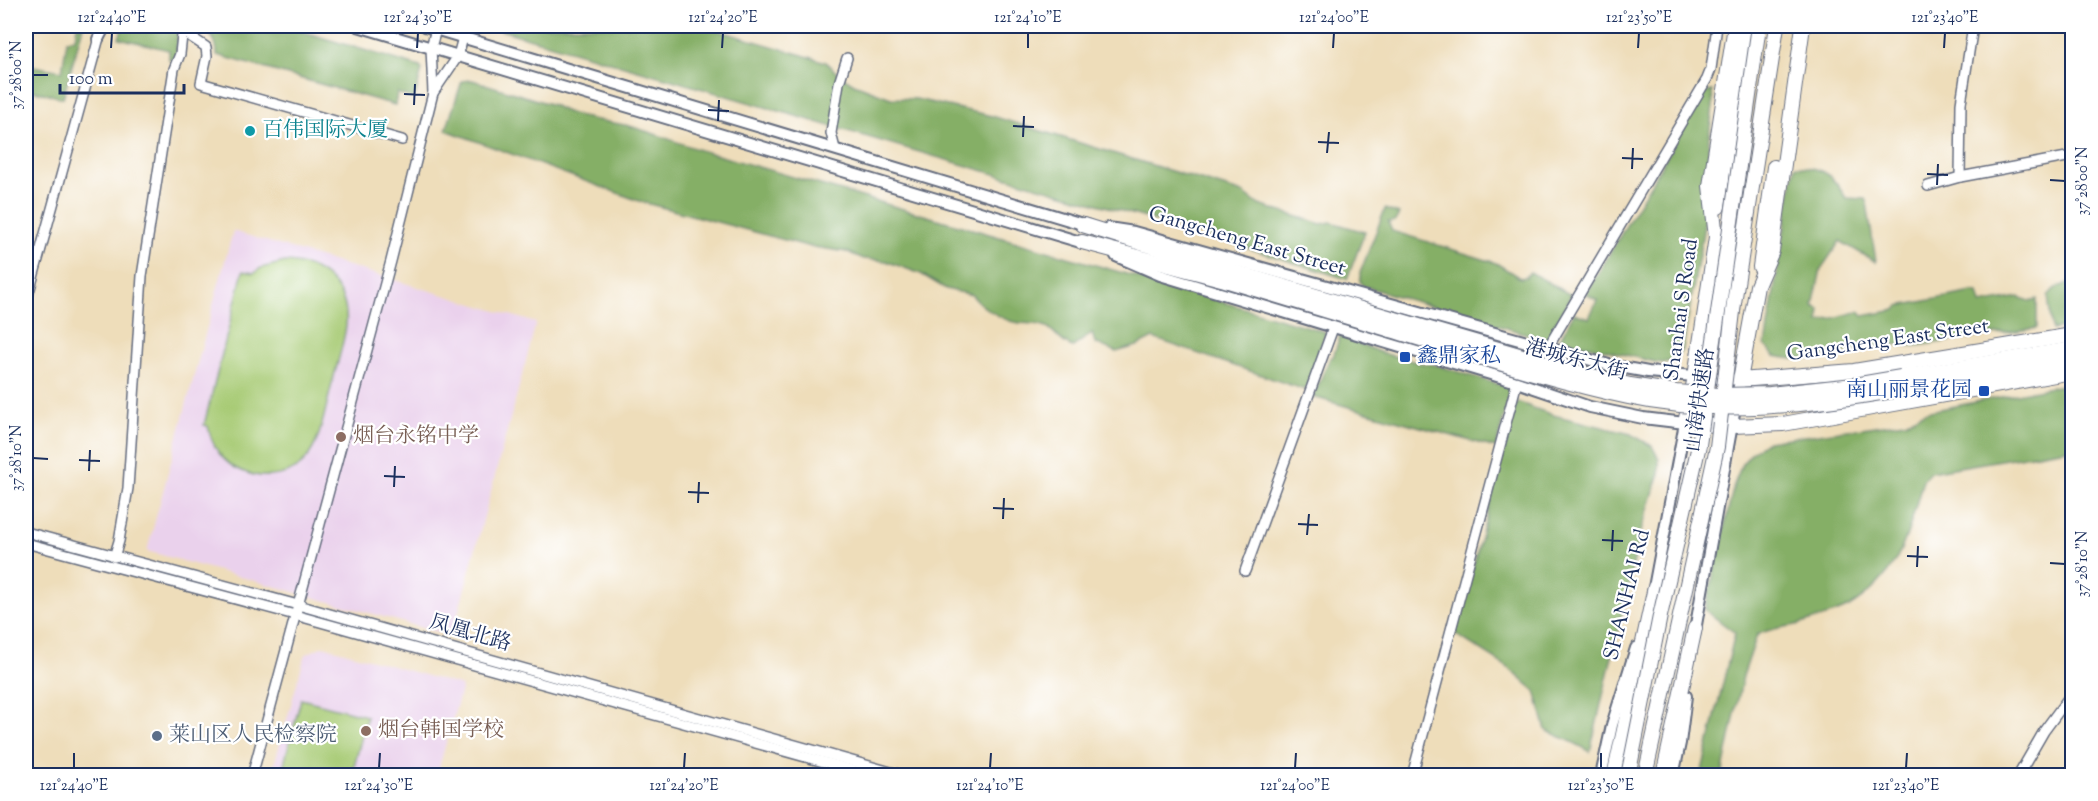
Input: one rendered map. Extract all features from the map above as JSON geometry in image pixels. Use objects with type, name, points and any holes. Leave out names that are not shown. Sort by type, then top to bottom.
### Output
[{"type":"highway","name":"Shanhai S Road","points":[[1685,423],[1695,377],[1716,237],[1710,186],[1735,26]]},
{"type":"highway","points":[[1716,237],[1721,182],[1745,26]]},
{"type":"highway","name":"山海快速路","points":[[1628,776],[1660,616],[1699,445],[1759,26]]},
{"type":"highway","name":"山海快速路","points":[[1645,776],[1717,447],[1734,303],[1777,26]]},
{"type":"highway","points":[[1740,380],[1757,286],[1795,26]]},
{"type":"highway","points":[[1757,286],[1772,251],[1803,26]]},
{"type":"highway","name":"港城东大街","points":[[1083,225],[1393,325],[1617,394],[1673,404],[1745,406],[1808,403],[2073,349]]},
{"type":"highway","name":"港城东大街","points":[[1082,242],[1393,325]]},
{"type":"highway","name":"Gangcheng East Street","points":[[1740,380],[1854,371],[2073,335]]},
{"type":"highway","name":"港城东大街","points":[[1902,383],[2073,360]]},
{"type":"highway","points":[[1685,423],[1732,426],[1783,424],[2073,372]]},
{"type":"highway","points":[[1614,776],[1624,721],[1655,587]]},
{"type":"highway","points":[[1667,772],[1695,627]]},
{"type":"main road","points":[[98,39],[102,26]]},
{"type":"main road","points":[[358,26],[1082,242],[1160,274],[1517,382],[1590,407],[1643,418],[1685,423]]},
{"type":"main road","name":"Gangcheng East Street","points":[[433,27],[462,38],[1083,225],[1134,231],[1609,365],[1648,372],[1740,380]]},
{"type":"main road","points":[[1695,627],[1740,380]]},
{"type":"main road","name":"SHANHAI Rd","points":[[1601,776],[1612,725],[1655,587],[1685,423]]},
{"type":"street","points":[[433,93],[458,56],[466,26]]},
{"type":"street","points":[[1547,349],[1707,79],[1711,69],[1717,26]]},
{"type":"street","points":[[1960,177],[1961,103],[1972,26]]},
{"type":"street","points":[[252,776],[391,261],[433,93],[431,46],[433,27]]},
{"type":"street","points":[[183,28],[206,47],[207,56],[201,82],[402,140]]},
{"type":"street","points":[[114,557],[128,488],[142,276],[174,69],[180,54],[183,28]]},
{"type":"street","points":[[26,303],[98,39]]},
{"type":"street","points":[[836,149],[831,133],[839,83],[848,58]]},
{"type":"street","points":[[1928,186],[1960,177],[2073,156]]},
{"type":"street","points":[[1245,571],[1333,328]]},
{"type":"street","points":[[1412,776],[1517,382]]},
{"type":"street","name":"凤凰北路","points":[[26,532],[298,605],[905,776]]},
{"type":"street","name":"凤凰北路","points":[[26,543],[295,615],[874,776]]},
{"type":"street","points":[[2018,776],[2044,731],[2073,693]]},
{"type":"shaded area","name":"烟台永铭中学","points":[[233,231],[536,323],[452,636],[147,551]]},
{"type":"shaded area","name":"烟台韩国学校","points":[[323,646],[462,686],[437,775],[271,776],[305,655]]},
{"type":"green space","points":[[77,26],[83,26],[63,98],[26,89],[26,65],[62,71],[67,40],[75,38]]},
{"type":"green space","points":[[123,26],[178,26],[176,60],[169,60],[169,50],[119,38]]},
{"type":"green space","points":[[195,26],[284,26],[420,67],[422,70],[415,96],[412,98],[397,93],[395,105],[217,55],[216,44],[212,37]]},
{"type":"green space","points":[[487,26],[703,26],[826,62],[838,74],[854,84],[891,98],[916,99],[992,116],[1243,193],[1259,205],[1321,224],[1331,222],[1365,232],[1347,279],[1221,240]]},
{"type":"green space","points":[[472,80],[553,105],[579,116],[634,127],[700,150],[1326,332],[1305,390],[1153,338],[1137,346],[1116,352],[1095,343],[1092,333],[1073,347],[1047,327],[1005,319],[984,307],[972,295],[946,289],[921,274],[886,261],[864,259],[847,252],[807,246],[642,202],[446,130],[462,81]]},
{"type":"green space","points":[[1712,91],[1713,106],[1709,137],[1705,220],[1683,348],[1675,360],[1663,363],[1560,339],[1574,313],[1589,318],[1597,300],[1586,294],[1704,93]]},
{"type":"green space","points":[[1795,166],[1821,170],[1831,177],[1846,198],[1865,199],[1867,203],[1876,262],[1840,241],[1821,269],[1813,306],[1820,309],[1819,322],[1860,311],[1863,316],[1896,310],[1899,306],[1973,292],[1978,293],[1981,304],[2018,297],[2030,301],[2037,299],[2037,328],[1916,346],[1886,344],[1814,358],[1793,359],[1774,356],[1765,345]]},
{"type":"green space","points":[[1385,209],[1399,214],[1395,221],[1388,222],[1392,231],[1496,263],[1520,278],[1526,277],[1530,272],[1571,295],[1548,338],[1544,339],[1363,286],[1360,282],[1360,273]]},
{"type":"green space","points":[[285,262],[310,267],[330,280],[338,289],[343,300],[346,326],[323,422],[311,452],[292,471],[271,476],[249,474],[235,468],[224,459],[215,447],[208,426],[204,425],[243,271],[254,273],[261,268]]},
{"type":"green space","points":[[2072,281],[2072,326],[2052,330],[2048,296],[2054,289]]},
{"type":"green space","points":[[1340,336],[1382,353],[1436,365],[1511,388],[1496,448],[1313,397],[1330,358],[1333,357]]},
{"type":"green space","points":[[2072,383],[2072,448],[1930,472],[1923,480],[1900,552],[1880,582],[1849,607],[1803,623],[1757,635],[1743,676],[1722,775],[1701,775],[1735,633],[1705,610],[1734,485],[1742,464],[1753,451],[1768,441],[1905,422],[1925,412]]},
{"type":"green space","points":[[1517,402],[1553,415],[1631,434],[1652,446],[1659,459],[1659,476],[1640,534],[1590,752],[1546,730],[1535,691],[1506,666],[1455,634]]},
{"type":"green space","points":[[301,699],[367,716],[352,775],[281,775]]},
{"type":"place","name":"百伟国际大厦","points":[[250,131]]},
{"type":"place","name":"鑫鼎家私","points":[[1405,357]]},
{"type":"place","name":"南山丽景花园","points":[[1984,391]]},
{"type":"place","name":"烟台永铭中学","points":[[341,437]]},
{"type":"place","name":"烟台韩国学校","points":[[366,731]]},
{"type":"place","name":"莱山区人民检察院","points":[[157,736]]}]
